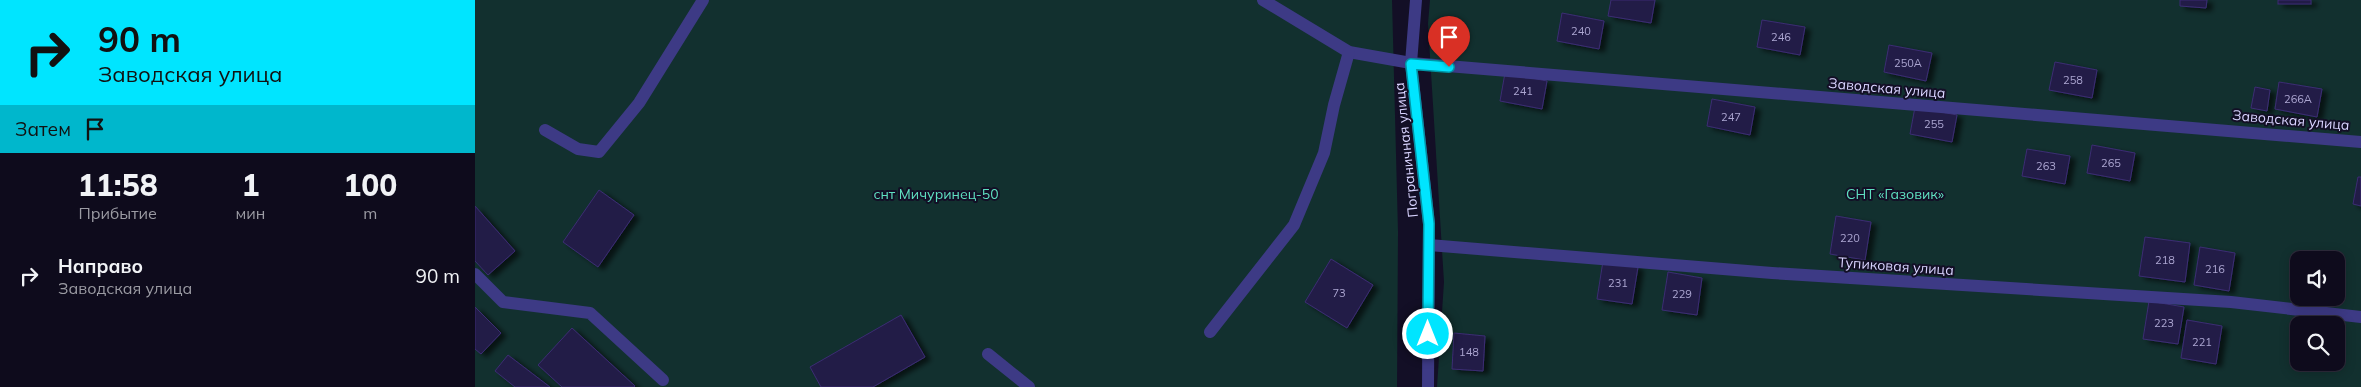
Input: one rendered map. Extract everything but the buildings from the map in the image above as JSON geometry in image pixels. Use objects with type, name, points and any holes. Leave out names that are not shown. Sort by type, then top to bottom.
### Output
[{"type":"street","points":[[545,130],[578,149],[599,152],[639,104],[703,0]]},
{"type":"street","points":[[1210,332],[1294,225],[1325,153],[1334,105],[1349,52],[1263,0]]},
{"type":"street","name":"Пограничная улица","points":[[1416,0],[1411,64],[1429,224],[1428,387]]},
{"type":"street","name":"Заводская улица","points":[[1349,52],[1411,64],[2361,142]]},
{"type":"street","name":"Тупиковая улица","points":[[1429,245],[1772,273],[2231,302],[2361,317]]},
{"type":"street","points":[[475,274],[503,302],[591,313],[663,380]]},
{"type":"street","points":[[988,354],[1029,387]]},
{"type":"green space","name":"снт Мичуринец-50","points":[[475,0],[1392,0],[1398,232],[1397,387],[475,387]]},
{"type":"green space","name":"СНТ «Газовик»","points":[[1430,0],[2361,0],[2361,387],[1437,387],[1444,282],[1428,24]]},
{"type":"route","points":[[1428,334],[1429,224],[1411,64],[1449,67]]}]
